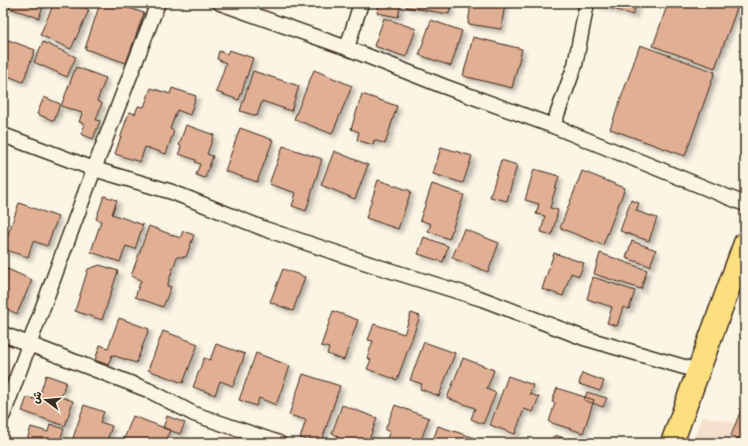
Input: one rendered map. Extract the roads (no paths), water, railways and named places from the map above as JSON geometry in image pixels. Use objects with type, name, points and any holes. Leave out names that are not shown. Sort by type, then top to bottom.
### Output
[{"type":"main road","points":[[672,443],[745,243]]},
{"type":"street","points":[[3,415],[158,3]]},
{"type":"street","points":[[220,3],[347,48],[553,126],[745,204]]},
{"type":"street","points":[[347,48],[361,3]]},
{"type":"street","points":[[553,126],[575,65],[587,3]]},
{"type":"street","points":[[3,135],[94,170],[172,192],[265,229],[482,299],[584,338],[698,371]]},
{"type":"street","points":[[3,334],[148,390],[194,414],[279,443]]}]
